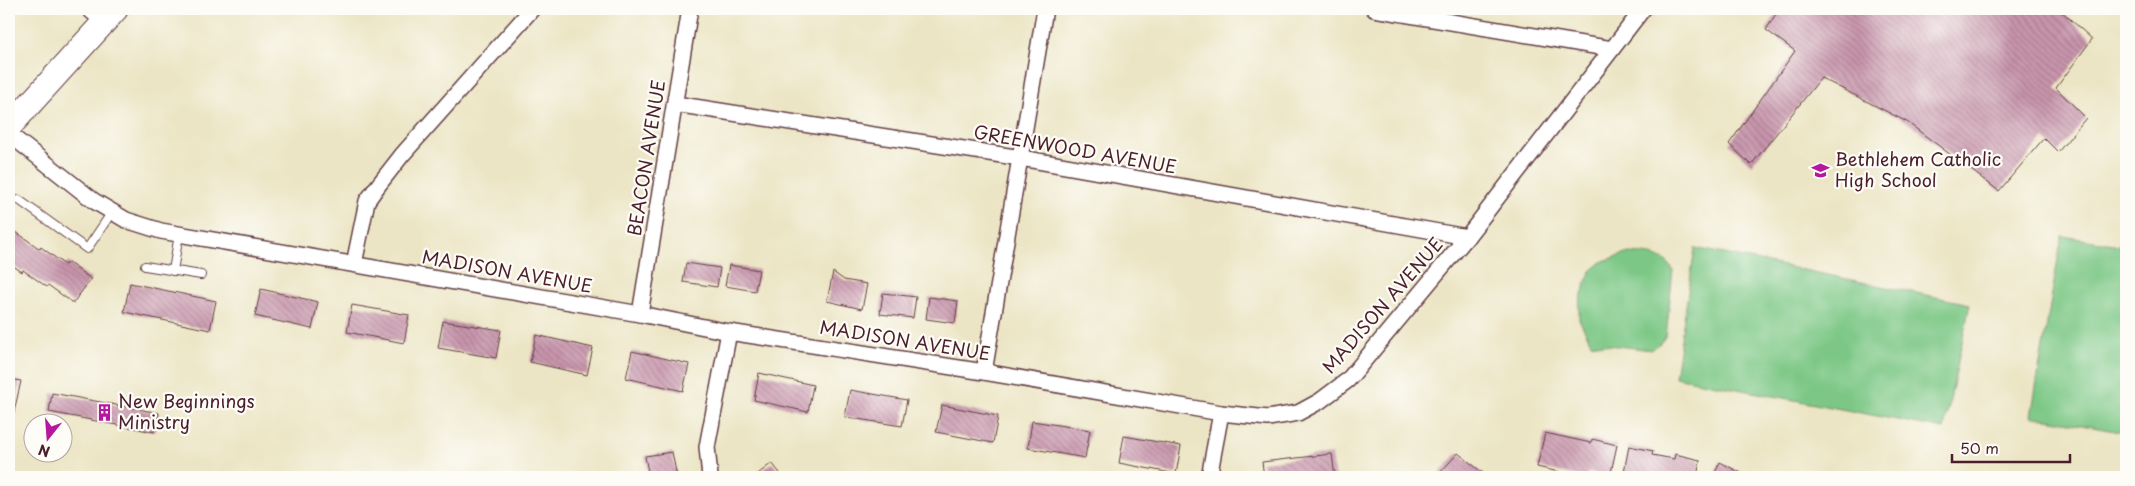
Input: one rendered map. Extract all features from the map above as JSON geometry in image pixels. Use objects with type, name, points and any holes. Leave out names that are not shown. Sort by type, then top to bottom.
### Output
[{"type":"main road","points":[[9,126],[103,13]]},
{"type":"street","points":[[354,264],[367,201],[402,155],[532,9]]},
{"type":"street","name":"BEACON AVENUE","points":[[640,314],[690,9]]},
{"type":"street","points":[[984,372],[1045,9]]},
{"type":"street","points":[[1374,9],[1612,50]]},
{"type":"street","name":"MADISON AVENUE","points":[[9,134],[94,201],[126,220],[161,231],[640,314],[729,332],[984,372],[1221,413],[1268,418],[1298,413],[1320,401],[1348,380],[1467,237],[1643,9]]},
{"type":"street","name":"GREENWOOD AVENUE","points":[[675,104],[1021,158],[1467,237]]},
{"type":"street","points":[[710,477],[707,447],[729,332]]},
{"type":"street","points":[[1209,477],[1221,413]]},
{"type":"lane","points":[[19,200],[87,248],[112,212]]},
{"type":"lane","points":[[173,271],[179,234]]},
{"type":"lane","points":[[145,266],[201,275]]},
{"type":"green space","points":[[2062,236],[2126,246],[2126,433],[2031,416]]},
{"type":"green space","points":[[1695,248],[1970,304],[1944,429],[1675,377]]},
{"type":"green space","points":[[1629,253],[1660,258],[1673,270],[1666,337],[1652,350],[1591,343],[1579,319],[1579,304],[1591,271],[1603,261]]},
{"type":"building","name":"Bethlehem Catholic High School","points":[[1779,9],[2059,9],[2092,39],[2056,88],[2086,118],[2058,152],[2044,138],[1999,191],[1907,122],[1821,78],[1751,165],[1729,144],[1795,51],[1766,30]]},
{"type":"building","points":[[9,230],[14,234],[16,232],[40,249],[41,247],[65,265],[68,262],[91,279],[73,303],[48,285],[47,287],[23,270],[22,272],[9,263]]},
{"type":"building","points":[[686,263],[720,268],[717,287],[683,282]]},
{"type":"building","points":[[729,265],[759,270],[755,291],[725,286]]},
{"type":"building","points":[[833,272],[844,280],[867,284],[862,309],[827,301]]},
{"type":"building","points":[[130,283],[216,301],[210,330],[124,312]]},
{"type":"building","points":[[261,289],[318,302],[312,329],[255,316]]},
{"type":"building","points":[[883,293],[916,297],[913,318],[880,314]]},
{"type":"building","points":[[929,297],[958,301],[955,323],[926,319]]},
{"type":"building","points":[[352,305],[409,315],[404,343],[347,332]]},
{"type":"building","points":[[443,321],[501,330],[496,358],[438,348]]},
{"type":"building","points":[[536,335],[593,348],[587,375],[530,362]]},
{"type":"building","points":[[632,351],[689,364],[683,391],[626,378]]},
{"type":"building","points":[[759,373],[813,385],[808,412],[754,400]]},
{"type":"building","points":[[9,379],[21,381],[14,412],[9,411]]},
{"type":"building","points":[[850,390],[907,400],[902,426],[845,417]]},
{"type":"building","name":"New Beginnings Ministry","points":[[52,393],[159,413],[154,432],[72,416],[72,414],[49,412]]},
{"type":"building","points":[[942,405],[998,416],[993,443],[936,432]]},
{"type":"building","points":[[1032,421],[1090,430],[1085,458],[1028,448]]},
{"type":"building","points":[[1545,433],[1591,443],[1592,439],[1617,445],[1610,477],[1597,477],[1597,474],[1589,472],[1587,477],[1581,477],[1537,467]]},
{"type":"building","points":[[1124,436],[1181,446],[1176,474],[1119,463]]},
{"type":"building","points":[[1629,446],[1653,451],[1652,455],[1674,459],[1675,454],[1700,460],[1697,477],[1623,477]]},
{"type":"building","points":[[672,452],[677,477],[649,477],[645,456]]},
{"type":"building","points":[[1458,453],[1488,477],[1436,477]]},
{"type":"building","points":[[1332,454],[1335,477],[1264,477],[1262,462]]},
{"type":"building","points":[[1720,462],[1743,474],[1742,477],[1713,477]]},
{"type":"building","points":[[772,463],[783,477],[754,477]]},
{"type":"place","name":"Bethlehem Catholic High School","points":[[1821,170]]},
{"type":"place","name":"New Beginnings Ministry","points":[[104,412]]}]
